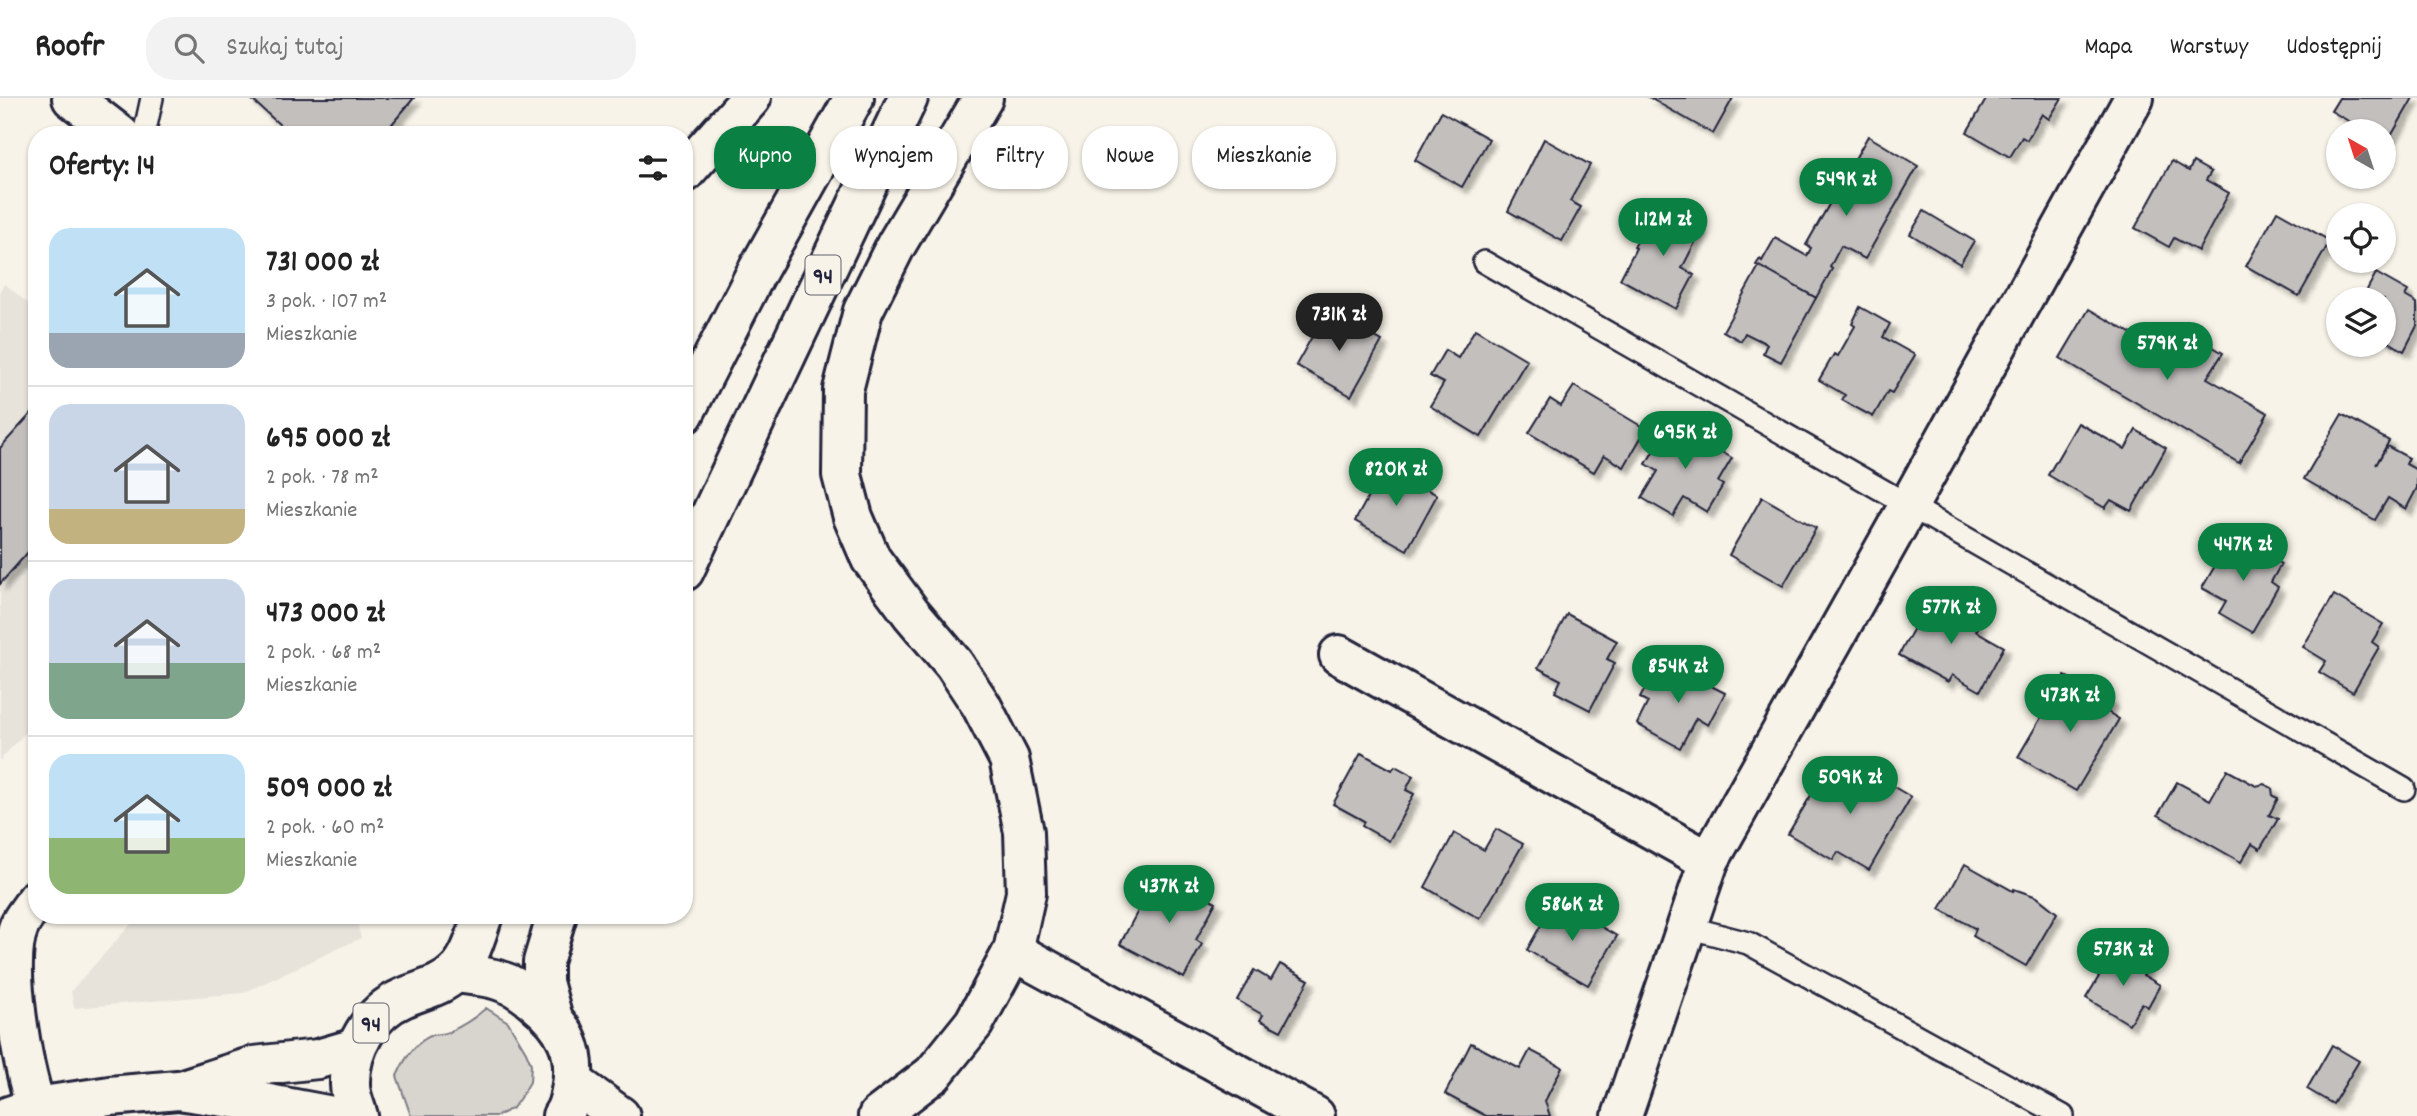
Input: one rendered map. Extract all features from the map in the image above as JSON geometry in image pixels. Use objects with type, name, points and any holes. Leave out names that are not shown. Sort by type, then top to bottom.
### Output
[{"type":"street","points":[[72,98],[108,126]]},
{"type":"street","points":[[693,163],[751,98]]},
{"type":"street","name":"94","points":[[693,396],[754,277],[853,98]]},
{"type":"street","name":"94","points":[[693,552],[908,98]]},
{"type":"street","points":[[878,1116],[933,1074],[974,1023],[1013,951],[1026,893],[1024,832],[1009,760],[981,705],[954,664],[911,613],[871,559],[853,517],[842,475],[843,390],[863,311],[896,246],[983,98]]},
{"type":"street","points":[[1622,1116],[1709,861],[2134,98]]},
{"type":"street","points":[[1339,655],[1709,861]]},
{"type":"street","points":[[28,913],[19,927],[13,962],[26,1076],[22,1111],[110,1096],[178,1090],[254,1066],[318,1059],[356,1048]]},
{"type":"street","name":"94","points":[[358,1116],[350,1086],[356,1048],[372,1022],[387,1006],[439,985],[455,973],[468,956],[480,924]]},
{"type":"street","points":[[554,924],[542,962],[543,982],[552,1015],[567,1038],[574,1059],[568,1099],[620,1116]]},
{"type":"street","points":[[1013,951],[1315,1116]]},
{"type":"street","points":[[455,973],[499,980],[523,992],[552,1015]]},
{"type":"street","points":[[178,1090],[332,1116]]},
{"type":"lane","points":[[146,126],[152,98]]},
{"type":"lane","points":[[1484,262],[2404,789]]},
{"type":"lane","points":[[1687,927],[1748,943],[2063,1116]]},
{"type":"shaded area","points":[[5,284],[28,303],[28,730],[0,760],[0,290]]},
{"type":"shaded area","points":[[131,924],[357,924],[361,938],[243,993],[74,1008],[71,991]]},
{"type":"shaded area","points":[[486,1008],[508,1022],[531,1064],[530,1082],[513,1108],[497,1116],[411,1116],[397,1076],[407,1058],[416,1046],[427,1038],[454,1030]]},
{"type":"building","points":[[250,98],[414,98],[392,124],[394,126],[281,126]]},
{"type":"building","points":[[1650,98],[1733,98],[1713,134]]},
{"type":"building","points":[[1987,98],[2062,98],[2049,119],[2042,114],[2027,140],[2022,137],[2010,157],[1967,132]]},
{"type":"building","points":[[2339,98],[2413,98],[2396,127],[2396,119],[2345,119],[2331,111]]},
{"type":"building","points":[[1441,112],[1489,139],[1462,187],[1415,160]]},
{"type":"building","points":[[1868,136],[1918,166],[1865,259],[1841,246],[1816,298],[1756,265],[1760,259],[1762,261],[1775,238],[1807,256],[1811,248],[1806,245]]},
{"type":"building","points":[[1544,139],[1590,165],[1570,201],[1581,207],[1562,241],[1508,211]]},
{"type":"building","points":[[2172,161],[2189,171],[2193,162],[2211,172],[2206,180],[2229,193],[2198,251],[2174,238],[2169,247],[2135,228]]},
{"type":"building","points":[[1656,206],[1702,229],[1682,268],[1694,275],[1676,309],[1620,279]]},
{"type":"building","points":[[1924,211],[1974,241],[1960,264],[1910,234]]},
{"type":"building","points":[[2277,211],[2326,239],[2326,248],[2299,296],[2246,266]]},
{"type":"building","points":[[1759,266],[1816,298],[1781,362],[1763,353],[1767,344],[1745,333],[1741,341],[1723,331]]},
{"type":"building","points":[[2376,273],[2408,291],[2405,296],[2417,303],[2417,326],[2404,351],[2396,346],[2396,287],[2368,287]]},
{"type":"building","points":[[1860,307],[1890,324],[1883,337],[1915,355],[1892,393],[1888,391],[1873,417],[1842,400],[1845,395],[1819,380],[1834,354],[1838,356],[1855,326],[1852,324]]},
{"type":"building","points":[[2089,309],[2166,354],[2182,328],[2223,353],[2207,378],[2268,413],[2239,463],[2060,358]]},
{"type":"building","points":[[1327,310],[1382,341],[1351,396],[1296,365]]},
{"type":"building","points":[[1475,329],[1527,360],[1481,437],[1430,406],[1444,383],[1430,376],[1445,350],[1458,358]]},
{"type":"building","points":[[1574,386],[1646,429],[1624,467],[1604,455],[1594,472],[1529,433],[1550,399],[1561,406]]},
{"type":"building","points":[[2342,414],[2389,441],[2376,465],[2387,446],[2409,458],[2406,464],[2417,470],[2417,488],[2406,509],[2388,498],[2375,520],[2304,479]]},
{"type":"building","points":[[28,417],[28,552],[0,584],[0,448]]},
{"type":"building","points":[[1670,422],[1732,458],[1718,482],[1723,485],[1707,512],[1684,498],[1673,516],[1642,498],[1658,471],[1646,464]]},
{"type":"building","points":[[2078,423],[2125,449],[2136,430],[2166,448],[2131,511],[2111,500],[2105,508],[2048,475]]},
{"type":"building","points":[[1385,466],[1437,495],[1407,550],[1355,521]]},
{"type":"building","points":[[1762,497],[1816,528],[1783,586],[1729,555]]},
{"type":"building","points":[[2233,535],[2281,564],[2271,582],[2278,587],[2252,632],[2219,613],[2226,601],[2202,588]]},
{"type":"building","points":[[2334,595],[2383,624],[2372,642],[2379,647],[2353,692],[2319,672],[2326,661],[2303,647]]},
{"type":"building","points":[[1931,597],[1980,625],[1976,631],[2004,647],[1980,691],[1952,675],[1948,682],[1899,655]]},
{"type":"building","points":[[1567,614],[1617,641],[1607,659],[1615,663],[1590,710],[1555,692],[1561,680],[1538,668]]},
{"type":"building","points":[[1668,664],[1725,693],[1708,725],[1696,718],[1680,748],[1637,724],[1648,702],[1640,698],[1650,679],[1658,683]]},
{"type":"building","points":[[2065,676],[2112,701],[2106,711],[2119,719],[2076,791],[2018,757]]},
{"type":"building","points":[[1361,753],[1392,770],[1395,766],[1413,776],[1406,790],[1414,794],[1389,841],[1362,826],[1364,821],[1333,804]]},
{"type":"building","points":[[1830,763],[1855,778],[1862,768],[1911,797],[1869,870],[1838,852],[1833,860],[1788,834]]},
{"type":"building","points":[[2227,770],[2256,786],[2264,784],[2272,788],[2273,796],[2278,798],[2269,815],[2278,819],[2260,849],[2252,844],[2241,862],[2158,815],[2177,782],[2210,800]]},
{"type":"building","points":[[1496,829],[1523,844],[1480,919],[1425,887],[1454,833],[1484,850]]},
{"type":"building","points":[[1965,864],[2013,891],[2014,889],[2037,897],[2057,913],[2026,966],[1973,936],[1976,929],[1940,909]]},
{"type":"building","points":[[1159,872],[1216,902],[1196,940],[1202,944],[1184,978],[1120,944]]},
{"type":"building","points":[[1555,900],[1617,936],[1588,985],[1527,950]]},
{"type":"building","points":[[2115,950],[2147,969],[2143,975],[2160,985],[2148,1007],[2142,1003],[2129,1024],[2086,998]]},
{"type":"building","points":[[1280,964],[1309,980],[1281,1031],[1260,1020],[1263,1015],[1237,1000],[1254,970],[1271,980]]},
{"type":"building","points":[[1471,1043],[1520,1069],[1530,1050],[1562,1067],[1545,1101],[1550,1116],[1486,1116],[1445,1094]]},
{"type":"building","points":[[2332,1045],[2359,1061],[2333,1104],[2307,1089]]}]
